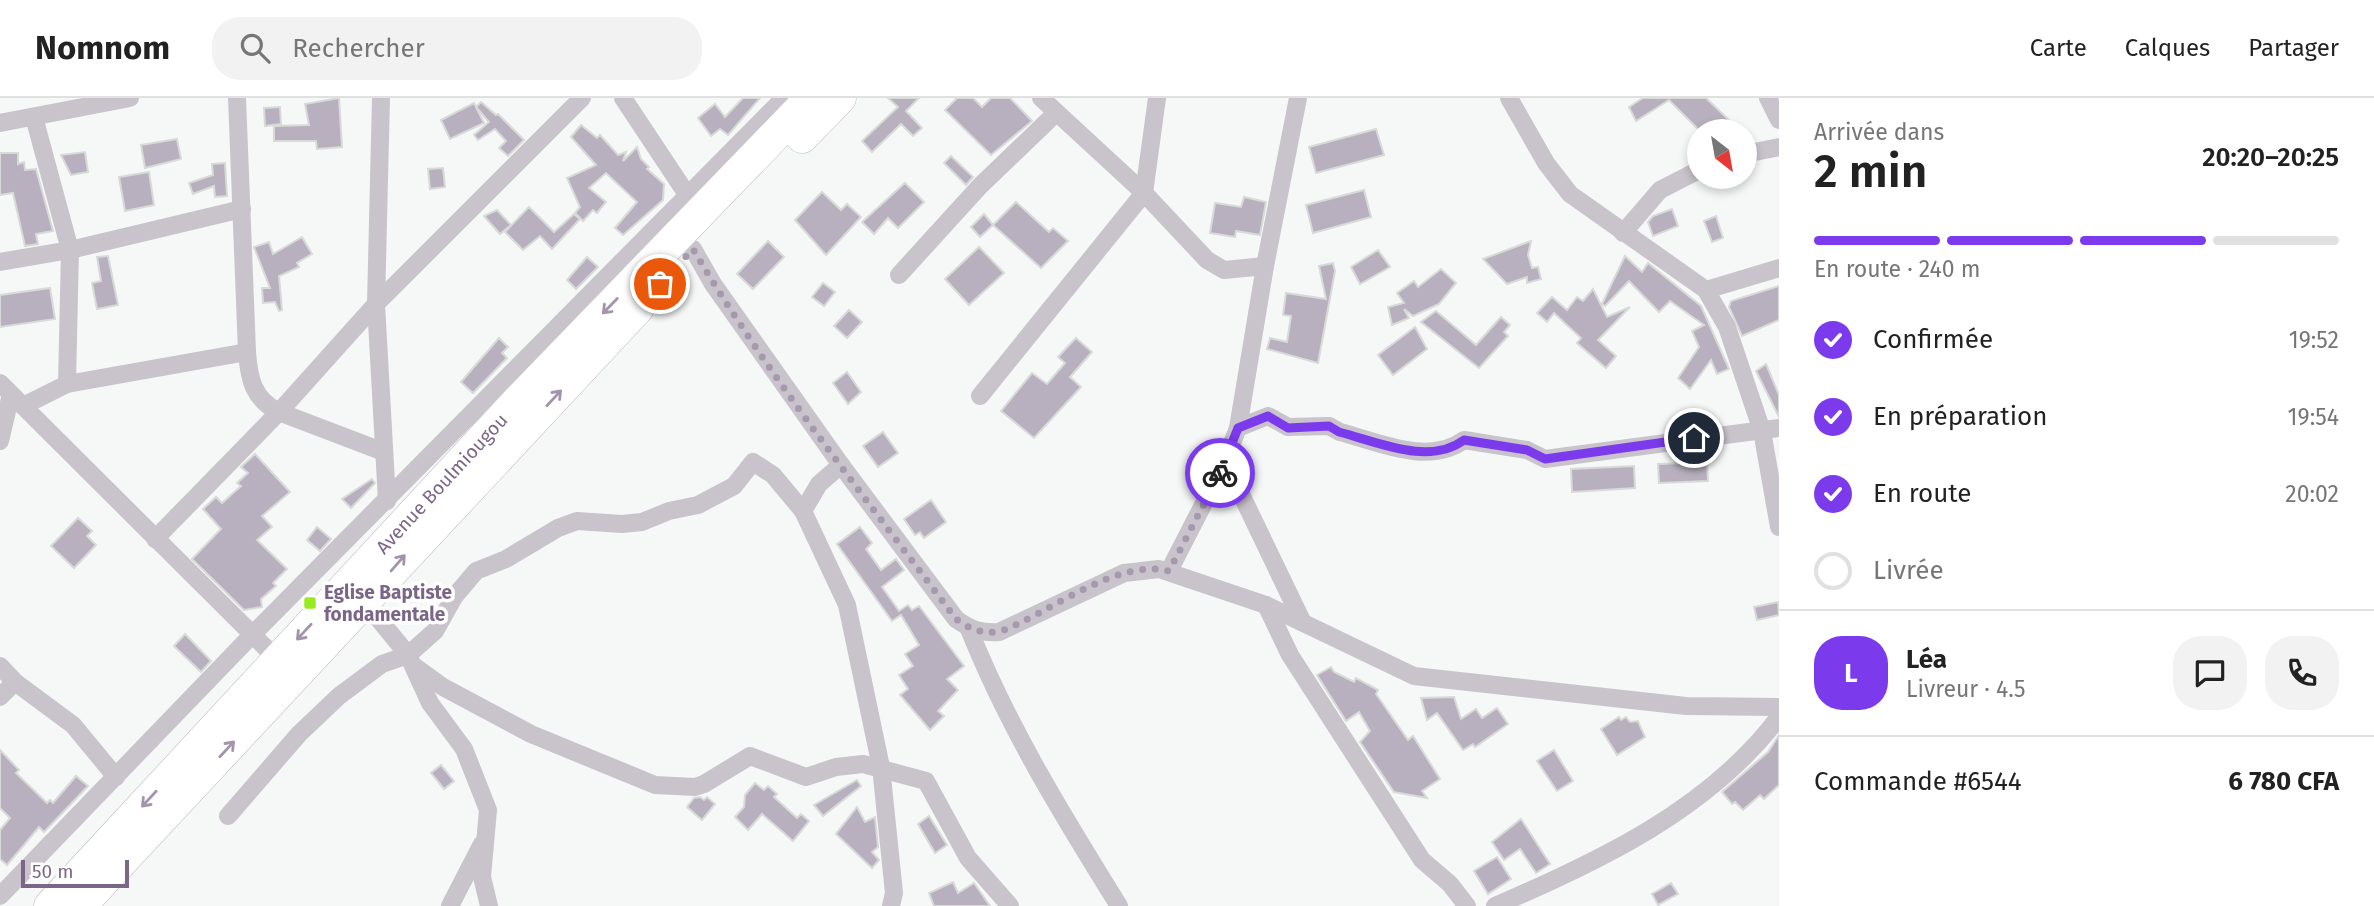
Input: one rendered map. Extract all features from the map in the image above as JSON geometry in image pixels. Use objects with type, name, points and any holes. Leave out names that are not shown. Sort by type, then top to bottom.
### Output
[{"type":"highway","name":"Avenue Boulmiougou","points":[[80,906],[693,249],[840,98]]},
{"type":"highway","name":"Avenue Boulmiougou","points":[[50,906],[798,100]]},
{"type":"street","points":[[0,124],[130,98]]},
{"type":"street","points":[[237,98],[247,352],[252,388],[268,407],[384,452]]},
{"type":"street","points":[[155,539],[279,412],[376,304],[582,98]]},
{"type":"street","points":[[623,98],[688,196]]},
{"type":"street","points":[[1041,98],[1144,193],[1215,266],[1232,271],[1265,266]]},
{"type":"street","points":[[980,396],[1144,193],[1157,98]]},
{"type":"street","points":[[1169,571],[1238,428],[1265,266],[1298,98]]},
{"type":"street","points":[[1509,98],[1546,163],[1570,194],[1706,290],[1727,327],[1770,429],[1779,527]]},
{"type":"street","points":[[1768,98],[1779,120]]},
{"type":"street","points":[[384,100],[376,304],[387,501]]},
{"type":"street","points":[[0,896],[251,636],[688,196],[798,100]]},
{"type":"street","points":[[899,275],[980,186],[1056,113]]},
{"type":"street","points":[[34,117],[70,250],[68,384]]},
{"type":"street","points":[[1757,152],[1779,147]]},
{"type":"street","points":[[1623,233],[1660,190],[1687,176]]},
{"type":"street","points":[[0,262],[70,250],[242,209]]},
{"type":"street","points":[[693,249],[713,284],[841,465],[956,619],[969,629],[982,633],[999,632],[1124,573],[1159,569],[1266,605],[1414,676],[1686,706],[1779,708]]},
{"type":"street","points":[[1706,290],[1779,268]]},
{"type":"street","points":[[11,395],[247,352]]},
{"type":"street","points":[[11,395],[278,660]]},
{"type":"street","points":[[0,441],[11,395]]},
{"type":"street","points":[[1238,428],[1268,416],[1288,428],[1329,426],[1339,432],[1422,453],[1451,450],[1464,440],[1527,450],[1545,459],[1637,444],[1770,429]]},
{"type":"street","points":[[1231,447],[1240,492],[1302,621]]},
{"type":"street","points":[[228,816],[299,734],[339,696],[382,664],[411,660],[441,625],[454,597],[476,571],[506,559],[558,528],[577,521],[622,524],[642,522],[669,510],[698,505],[734,486],[753,462],[773,475],[803,511],[847,605],[881,767],[894,893],[891,906]]},
{"type":"street","points":[[803,511],[819,484],[841,465]]},
{"type":"street","points":[[364,601],[411,660],[443,687],[523,730],[655,785],[695,787],[750,756],[806,777],[836,767],[863,764],[926,781],[968,858],[1010,906]]},
{"type":"street","points":[[1266,605],[1290,656],[1422,860],[1450,884],[1467,906]]},
{"type":"street","points":[[969,629],[1004,711],[1063,817],[1119,906]]},
{"type":"street","points":[[411,660],[430,703],[468,758],[488,810],[483,841],[482,877],[489,906]]},
{"type":"street","points":[[0,666],[15,682],[73,725],[116,777]]},
{"type":"street","points":[[0,697],[15,682]]},
{"type":"street","points":[[1495,906],[1642,835],[1754,751],[1779,717]]},
{"type":"street","points":[[450,906],[483,841]]},
{"type":"building","points":[[339,98],[342,147],[317,149],[316,141],[274,141],[274,126],[309,125],[305,104]]},
{"type":"building","points":[[743,98],[760,98],[728,135],[720,129],[711,136],[698,118],[715,104],[725,117]]},
{"type":"building","points":[[888,98],[919,98],[906,111],[922,128],[913,136],[901,124],[872,152],[862,141],[898,107]]},
{"type":"building","points":[[957,98],[973,98],[982,107],[991,98],[1010,98],[1032,121],[991,155],[945,110]]},
{"type":"building","points":[[1643,98],[1706,98],[1728,119],[1688,119],[1669,100],[1636,121],[1629,107]]},
{"type":"building","points":[[481,102],[498,114],[524,140],[508,156],[499,148],[506,141],[495,129],[478,140],[474,135],[489,122],[476,107]]},
{"type":"building","points":[[474,103],[484,123],[450,139],[441,120]]},
{"type":"building","points":[[280,107],[281,124],[265,126],[264,108]]},
{"type":"building","points":[[581,125],[597,138],[600,135],[618,155],[626,152],[623,161],[637,147],[641,159],[649,167],[647,169],[664,184],[663,200],[623,235],[615,228],[637,202],[606,173],[589,188],[606,202],[597,213],[593,210],[583,221],[575,213],[580,207],[567,178],[596,165],[571,137]]},
{"type":"building","points":[[1376,129],[1384,155],[1316,173],[1309,147]]},
{"type":"building","points":[[177,139],[181,159],[145,168],[141,145]]},
{"type":"building","points":[[85,152],[88,172],[71,175],[61,155]]},
{"type":"building","points":[[0,153],[18,153],[18,164],[24,162],[25,170],[36,169],[53,231],[36,234],[38,244],[25,246],[13,193],[0,195]]},
{"type":"building","points":[[951,156],[973,177],[966,185],[944,163]]},
{"type":"building","points":[[225,163],[227,196],[215,197],[214,186],[193,194],[189,183],[213,175],[212,164]]},
{"type":"building","points":[[443,168],[445,187],[430,189],[428,169]]},
{"type":"building","points":[[149,172],[154,205],[125,211],[119,177]]},
{"type":"building","points":[[905,183],[924,202],[898,228],[888,218],[874,234],[862,222]]},
{"type":"building","points":[[1364,190],[1371,217],[1313,233],[1306,205]]},
{"type":"building","points":[[822,192],[841,210],[847,204],[861,217],[826,255],[795,220]]},
{"type":"building","points":[[1244,197],[1266,202],[1260,235],[1236,231],[1235,237],[1210,233],[1215,203],[1241,207]]},
{"type":"building","points":[[1016,202],[1049,232],[1053,228],[1068,241],[1041,268],[993,225]]},
{"type":"building","points":[[529,207],[554,232],[574,214],[580,219],[552,249],[540,236],[523,250],[505,232]]},
{"type":"building","points":[[1672,209],[1678,226],[1653,236],[1648,222],[1653,216]]},
{"type":"building","points":[[497,210],[511,225],[500,234],[484,216]]},
{"type":"building","points":[[984,214],[993,225],[980,237],[971,227]]},
{"type":"building","points":[[1716,216],[1723,238],[1712,242],[1704,221]]},
{"type":"building","points":[[302,237],[312,254],[297,263],[299,267],[279,276],[282,310],[279,311],[275,302],[263,303],[262,288],[270,288],[254,247],[269,242],[273,254]]},
{"type":"building","points":[[768,241],[784,257],[753,289],[737,274]]},
{"type":"building","points":[[1531,241],[1528,255],[1532,268],[1538,267],[1541,279],[1527,283],[1527,277],[1507,284],[1483,259]]},
{"type":"building","points":[[979,247],[1004,273],[969,305],[945,279]]},
{"type":"building","points":[[1378,250],[1390,267],[1360,284],[1351,267]]},
{"type":"building","points":[[108,256],[118,305],[97,309],[92,283],[101,281],[97,257]]},
{"type":"building","points":[[1625,256],[1642,272],[1648,263],[1701,306],[1729,369],[1717,374],[1711,360],[1690,389],[1678,378],[1699,347],[1692,331],[1704,325],[1670,301],[1659,312],[1629,281],[1605,306],[1602,304]]},
{"type":"building","points":[[587,257],[598,267],[576,289],[567,280]]},
{"type":"building","points":[[1333,263],[1335,271],[1318,363],[1267,349],[1270,338],[1287,342],[1291,316],[1283,315],[1286,293],[1326,299],[1319,266]]},
{"type":"building","points":[[1441,269],[1456,283],[1439,304],[1413,316],[1404,309],[1409,318],[1392,325],[1388,307],[1404,303],[1397,293],[1414,281],[1418,287]]},
{"type":"building","points":[[823,283],[835,292],[824,306],[812,297]]},
{"type":"building","points":[[1779,286],[1779,320],[1742,336],[1729,307],[1731,301]]},
{"type":"building","points":[[50,288],[55,319],[0,327],[0,295]]},
{"type":"building","points":[[1593,289],[1607,317],[1630,307],[1598,340],[1616,356],[1606,368],[1577,343],[1581,338],[1554,313],[1547,322],[1537,313],[1552,297],[1567,310],[1577,297],[1583,301]]},
{"type":"building","points":[[849,310],[862,322],[847,338],[834,326]]},
{"type":"building","points":[[1436,311],[1476,345],[1501,317],[1510,325],[1504,332],[1508,336],[1479,368],[1421,322]]},
{"type":"building","points":[[1415,327],[1427,349],[1393,375],[1378,355]]},
{"type":"building","points":[[499,338],[508,347],[502,353],[507,358],[473,393],[461,382]]},
{"type":"building","points":[[1076,338],[1092,352],[1070,377],[1081,387],[1034,438],[1001,411],[1032,373],[1047,384],[1065,363],[1058,357]]},
{"type":"building","points":[[1766,364],[1779,395],[1779,417],[1756,371]]},
{"type":"building","points":[[847,372],[861,392],[848,404],[833,383]]},
{"type":"building","points":[[883,432],[898,453],[878,467],[863,446]]},
{"type":"building","points":[[255,454],[290,492],[262,516],[272,527],[257,540],[287,569],[273,583],[276,586],[261,599],[262,607],[244,610],[192,559],[221,529],[203,509],[216,497],[222,503],[241,486],[237,483],[248,473],[241,467]]},
{"type":"building","points":[[1707,462],[1708,481],[1659,483],[1658,464]]},
{"type":"building","points":[[1634,466],[1635,488],[1572,492],[1571,469]]},
{"type":"building","points":[[372,479],[375,483],[351,508],[342,499]]},
{"type":"building","points":[[931,500],[946,522],[924,538],[920,532],[915,535],[904,519]]},
{"type":"building","points":[[78,518],[92,531],[87,536],[96,545],[74,568],[51,546]]},
{"type":"building","points":[[317,527],[331,539],[320,551],[307,540]]},
{"type":"building","points":[[860,527],[872,543],[866,549],[881,570],[896,559],[904,570],[882,587],[899,611],[908,605],[912,610],[919,606],[964,666],[947,679],[958,690],[938,711],[944,716],[930,730],[900,695],[908,689],[899,675],[913,666],[905,654],[919,645],[901,615],[892,621],[837,544]]},
{"type":"building","points":[[1778,602],[1779,615],[1757,620],[1754,607]]},
{"type":"building","points":[[185,634],[211,661],[201,672],[174,646]]},
{"type":"building","points":[[1331,667],[1334,672],[1354,682],[1356,678],[1378,690],[1376,694],[1408,740],[1413,736],[1440,779],[1422,791],[1427,798],[1394,792],[1360,742],[1370,731],[1359,712],[1346,721],[1317,675]]},
{"type":"building","points":[[1454,697],[1461,719],[1476,709],[1482,718],[1497,708],[1508,724],[1475,747],[1473,744],[1463,750],[1437,713],[1427,720],[1421,698]]},
{"type":"building","points":[[1619,717],[1621,720],[1626,717],[1630,722],[1638,721],[1645,737],[1617,755],[1601,729]]},
{"type":"building","points":[[1779,735],[1779,785],[1764,799],[1760,795],[1743,810],[1735,802],[1732,804],[1722,792],[1768,752]]},
{"type":"building","points":[[0,750],[19,770],[16,773],[47,803],[50,800],[53,803],[76,776],[88,786],[44,832],[39,827],[7,865],[0,859],[0,830],[10,818],[0,808]]},
{"type":"building","points":[[1554,750],[1573,781],[1557,791],[1537,761]]},
{"type":"building","points":[[441,765],[454,781],[444,789],[431,773]]},
{"type":"building","points":[[857,780],[861,786],[823,816],[814,805]]},
{"type":"building","points":[[755,783],[764,790],[768,786],[777,794],[774,797],[797,818],[801,814],[809,821],[793,841],[762,814],[748,830],[735,817],[744,807],[745,795]]},
{"type":"building","points":[[700,797],[704,800],[707,797],[715,804],[702,820],[687,807],[694,798]]},
{"type":"building","points":[[857,807],[865,822],[875,817],[878,847],[872,852],[879,860],[872,868],[836,834]]},
{"type":"building","points":[[929,816],[947,845],[935,853],[918,824]]},
{"type":"building","points":[[1521,819],[1550,864],[1536,873],[1520,849],[1504,860],[1492,842]]},
{"type":"building","points":[[1497,857],[1511,879],[1488,894],[1474,871]]},
{"type":"building","points":[[953,882],[958,893],[974,883],[990,906],[934,906],[929,893]]},
{"type":"building","points":[[1671,883],[1678,894],[1658,905],[1652,894]]},
{"type":"way so far","points":[[660,284],[693,249],[713,284],[841,465],[956,619],[969,629],[982,633],[999,632],[1124,573],[1159,569],[1169,571],[1220,473]]},
{"type":"place","name":"Eglise Baptiste fondamentale","points":[[310,603]]},
{"type":"route","points":[[1220,473],[1238,428],[1268,416],[1288,428],[1329,426],[1339,432],[1422,453],[1451,450],[1464,440],[1527,450],[1545,459],[1694,438]]}]
